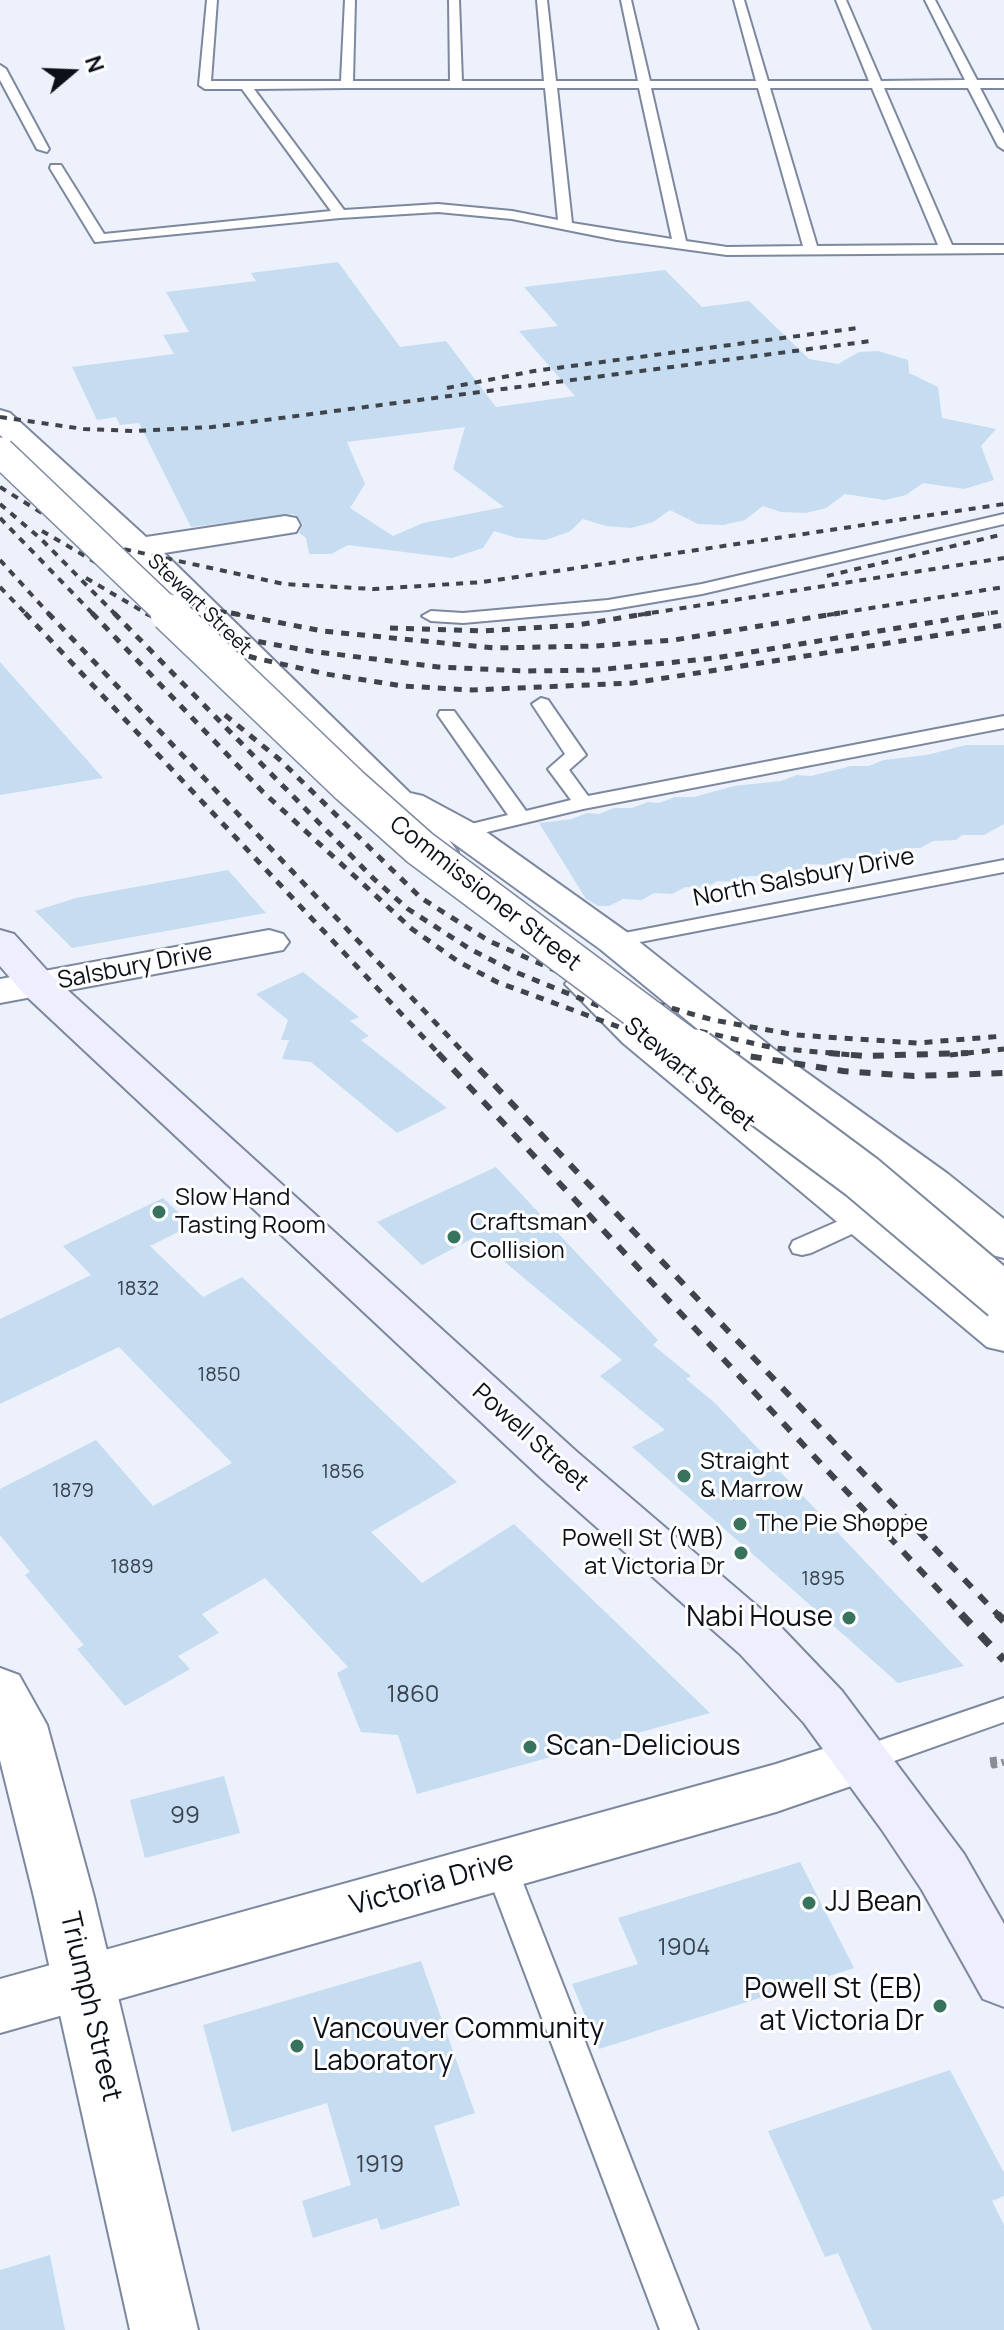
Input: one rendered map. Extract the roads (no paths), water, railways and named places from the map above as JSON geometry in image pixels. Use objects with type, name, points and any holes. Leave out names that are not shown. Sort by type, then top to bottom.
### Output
[{"type":"main road","name":"Powell Street","points":[[0,942],[19,988],[759,1639],[823,1707],[863,1759],[943,1872],[1004,1980]]},
{"type":"street","name":"Stewart Street","points":[[0,419],[139,547],[393,796],[435,849],[549,947],[620,1019],[1004,1335]]},
{"type":"street","name":"Commissioner Street","points":[[0,452],[349,785],[420,848],[862,1177],[1004,1297]]},
{"type":"street","points":[[139,547],[285,525]]},
{"type":"street","name":"Stewart Street","points":[[393,796],[462,832],[614,941],[760,1059],[932,1184],[1004,1243]]},
{"type":"street","name":"Salsbury Drive","points":[[19,988],[269,942]]},
{"type":"street","name":"Triumph Street","points":[[0,1690],[19,1725],[164,2330]]},
{"type":"street","name":"Victoria Drive","points":[[0,2006],[776,1788],[863,1759]]},
{"type":"lane","points":[[212,0],[205,85],[1004,84]]},
{"type":"lane","points":[[347,85],[350,0]]},
{"type":"lane","points":[[454,0],[456,85]]},
{"type":"lane","points":[[542,0],[565,225]]},
{"type":"lane","points":[[626,0],[680,245]]},
{"type":"lane","points":[[739,0],[811,249]]},
{"type":"lane","points":[[841,0],[946,248]]},
{"type":"lane","points":[[930,0],[1004,146]]},
{"type":"lane","points":[[0,69],[43,149]]},
{"type":"lane","points":[[245,85],[340,214]]},
{"type":"lane","points":[[56,168],[100,239],[340,214],[438,208],[512,215],[727,251],[1004,249]]},
{"type":"lane","points":[[431,616],[463,618],[608,605],[702,589],[1004,519]]},
{"type":"lane","points":[[541,704],[576,755],[558,769],[583,803]]},
{"type":"lane","points":[[447,715],[520,817]]},
{"type":"lane","points":[[462,832],[583,803],[1004,722]]},
{"type":"lane","name":"North Salsbury Drive","points":[[614,941],[1004,866]]},
{"type":"lane","points":[[802,1247],[932,1184]]},
{"type":"lane","points":[[863,1759],[1004,1710]]},
{"type":"lane","points":[[500,1865],[679,2330]]},
{"type":"railway","points":[[447,388],[534,371],[858,328]]},
{"type":"railway","points":[[0,417],[84,429],[134,431],[212,427],[871,341]]},
{"type":"railway","points":[[0,487],[74,533],[105,545],[284,584],[374,589],[483,582],[1004,504]]},
{"type":"railway","points":[[0,504],[41,539],[116,615]]},
{"type":"railway","points":[[0,518],[94,615]]},
{"type":"railway","points":[[42,531],[121,577],[203,608],[241,615]]},
{"type":"railway","points":[[827,576],[1004,534]]},
{"type":"railway","points":[[638,615],[1004,558]]},
{"type":"railway","points":[[0,560],[50,615]]},
{"type":"railway","points":[[86,578],[149,615]]},
{"type":"railway","points":[[0,587],[27,615]]},
{"type":"railway","points":[[827,615],[1004,587]]},
{"type":"railway","points":[[977,615],[1004,611]]},
{"type":"railway","points":[[25,613],[440,1055]]},
{"type":"railway","points":[[48,613],[466,1055]]},
{"type":"railway","points":[[92,613],[263,792],[412,929],[459,962],[497,982],[638,1034],[731,1053]]},
{"type":"railway","points":[[114,613],[374,879],[408,909],[470,949],[513,971],[611,1011],[774,1048],[845,1054]]},
{"type":"railway","points":[[146,613],[212,646],[255,658],[326,674],[403,686],[472,690],[633,683],[1004,625]]},
{"type":"railway","points":[[231,613],[322,631],[494,648],[595,646],[674,640],[840,613]]},
{"type":"railway","points":[[390,628],[482,631],[577,625],[651,613]]},
{"type":"railway","points":[[181,621],[233,637],[310,651],[438,667],[526,671],[597,670],[715,658],[989,613]]},
{"type":"railway","points":[[225,715],[279,759],[421,898],[489,941],[584,983],[713,1020],[796,1035],[917,1043],[1004,1036]]},
{"type":"railway","points":[[968,1053],[1004,1049]]},
{"type":"railway","points":[[438,1053],[963,1616]]},
{"type":"railway","points":[[464,1053],[999,1616]]},
{"type":"railway","points":[[731,1053],[843,1071],[914,1076],[1004,1073]]},
{"type":"railway","points":[[731,1053],[739,1055]]},
{"type":"railway","points":[[829,1053],[845,1054]]},
{"type":"railway","points":[[845,1054],[968,1053]]},
{"type":"railway","points":[[950,1055],[968,1053]]},
{"type":"railway","points":[[845,1054],[852,1055]]},
{"type":"railway","points":[[961,1614],[1004,1660]]},
{"type":"railway","points":[[999,1616],[1004,1621]]},
{"type":"place","name":"Slow Hand Tasting Room","points":[[159,1212]]},
{"type":"place","name":"Craftsman Collision","points":[[454,1237]]},
{"type":"place","name":"Straight & Marrow","points":[[684,1476]]},
{"type":"place","name":"The Pie Shoppe","points":[[740,1524]]},
{"type":"place","name":"Powell St (WB) at Victoria Dr","points":[[741,1553]]},
{"type":"place","name":"Nabi House","points":[[849,1618]]},
{"type":"place","name":"Scan-Delicious","points":[[530,1747]]},
{"type":"place","name":"JJ Bean","points":[[809,1903]]},
{"type":"place","name":"Powell St (EB) at Victoria Dr","points":[[940,2006]]},
{"type":"place","name":"Vancouver Community Laboratory","points":[[297,2046]]}]
